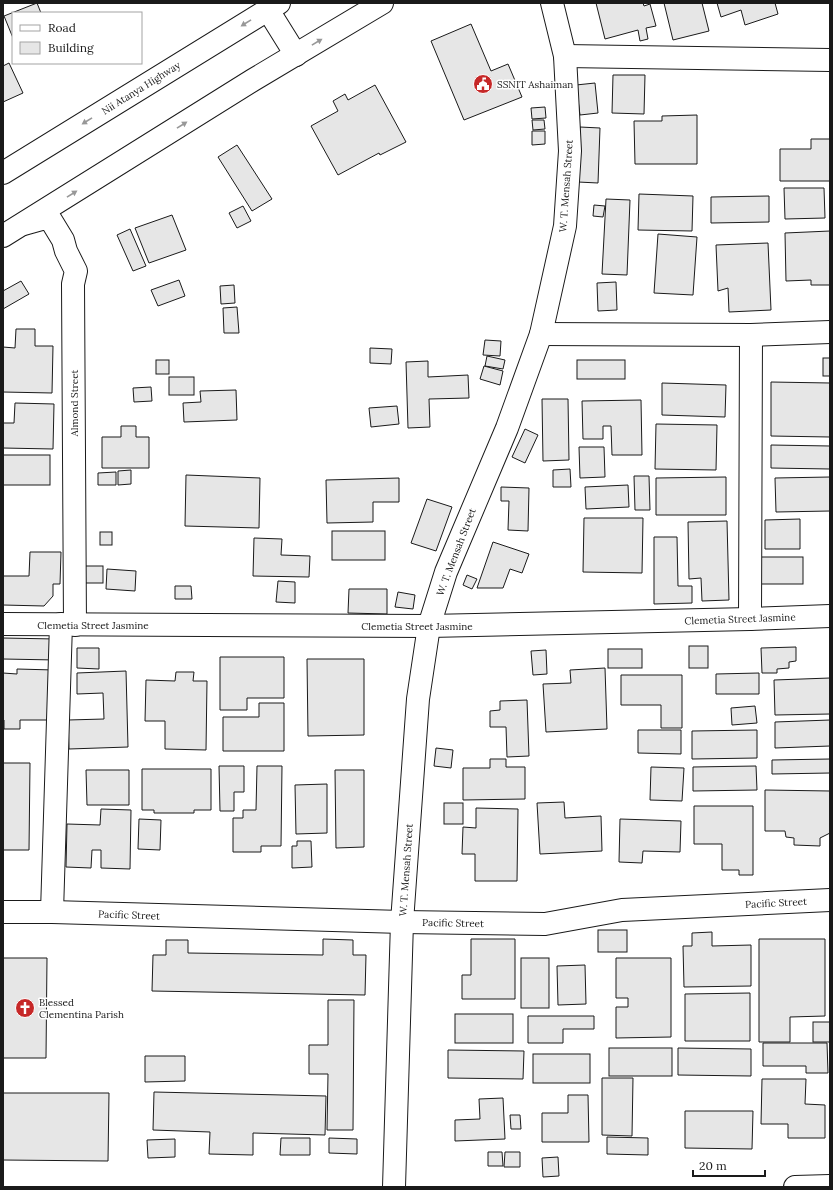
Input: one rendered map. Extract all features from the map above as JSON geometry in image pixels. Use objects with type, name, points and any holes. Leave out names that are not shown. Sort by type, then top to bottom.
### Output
[{"type":"street","points":[[3,236],[296,54],[382,3]]},
{"type":"street","name":"W. T. Mensah Street","points":[[394,1187],[402,922],[418,699],[429,626],[446,572],[507,428],[541,334],[565,226],[570,151],[565,56],[552,3]]},
{"type":"street","points":[[273,6],[296,54]]},
{"type":"street","name":"Nii Atanya Highway","points":[[3,173],[273,6]]},
{"type":"street","points":[[565,56],[830,60]]},
{"type":"street","name":"Almond Street","points":[[22,224],[49,217],[63,240],[66,251],[76,271],[73,284],[68,625]]},
{"type":"street","points":[[541,334],[751,335],[830,332]]},
{"type":"street","points":[[750,619],[751,335]]},
{"type":"street","name":"Clemetia Street Jasmine","points":[[3,624],[429,626],[830,616]]},
{"type":"street","points":[[52,912],[68,625]]},
{"type":"street","name":"Pacific Street","points":[[3,912],[545,924],[622,910],[830,900]]},
{"type":"street","points":[[795,1187],[830,1186]]},
{"type":"building","points":[[37,3],[41,12],[14,12]]},
{"type":"building","points":[[596,3],[643,3],[644,6],[650,4],[656,26],[646,28],[648,39],[640,41],[638,30],[605,39]]},
{"type":"building","points":[[664,3],[702,3],[709,31],[673,40]]},
{"type":"building","points":[[717,3],[775,3],[778,14],[745,25],[741,10],[721,17]]},
{"type":"building","points":[[12,13],[12,36],[4,16]]},
{"type":"building","name":"SSNIT Ashaiman","points":[[471,24],[491,71],[508,64],[522,97],[464,120],[431,41]]},
{"type":"building","points":[[9,63],[23,93],[3,102],[3,66]]},
{"type":"building","points":[[613,75],[645,75],[644,114],[612,113]]},
{"type":"building","points":[[595,83],[598,113],[580,115],[576,85]]},
{"type":"building","points":[[375,85],[406,142],[380,155],[379,153],[338,175],[311,126],[338,111],[333,101],[345,94],[348,100]]},
{"type":"building","points":[[545,107],[546,118],[532,119],[531,108]]},
{"type":"building","points":[[697,115],[697,164],[635,164],[634,121],[662,121],[662,116]]},
{"type":"building","points":[[532,120],[544,120],[545,129],[533,130]]},
{"type":"building","points":[[580,127],[600,128],[598,183],[578,182]]},
{"type":"building","points":[[532,131],[545,131],[545,144],[532,145]]},
{"type":"building","points":[[811,139],[830,139],[830,181],[780,181],[780,149],[811,149]]},
{"type":"building","points":[[237,145],[272,199],[252,211],[218,157]]},
{"type":"building","points":[[784,188],[824,188],[825,218],[785,219]]},
{"type":"building","points":[[639,194],[693,196],[692,231],[638,230]]},
{"type":"building","points":[[769,196],[769,222],[711,223],[711,197]]},
{"type":"building","points":[[606,199],[630,200],[627,275],[602,274]]},
{"type":"building","points":[[594,205],[605,206],[603,217],[593,216]]},
{"type":"building","points":[[243,206],[251,221],[237,228],[229,213]]},
{"type":"building","points":[[172,215],[186,250],[149,263],[135,228]]},
{"type":"building","points":[[130,229],[146,266],[133,271],[117,235]]},
{"type":"building","points":[[830,231],[830,285],[811,285],[811,280],[786,281],[785,233]]},
{"type":"building","points":[[658,234],[697,237],[693,295],[654,293]]},
{"type":"building","points":[[768,243],[771,310],[729,312],[728,288],[718,291],[716,245]]},
{"type":"building","points":[[179,280],[185,296],[158,306],[151,290]]},
{"type":"building","points":[[21,281],[29,294],[3,309],[3,291]]},
{"type":"building","points":[[616,282],[617,310],[598,311],[597,283]]},
{"type":"building","points":[[234,285],[235,303],[221,304],[220,286]]},
{"type":"building","points":[[237,307],[239,333],[224,333],[223,308]]},
{"type":"building","points":[[16,329],[35,329],[35,346],[53,346],[52,393],[3,392],[3,347],[15,348]]},
{"type":"building","points":[[485,340],[501,341],[500,356],[483,355]]},
{"type":"building","points":[[370,348],[392,349],[391,364],[370,363]]},
{"type":"building","points":[[487,356],[505,360],[503,369],[485,366]]},
{"type":"building","points":[[823,358],[830,358],[830,376],[823,376]]},
{"type":"building","points":[[156,360],[169,360],[169,374],[156,374]]},
{"type":"building","points":[[577,360],[625,360],[625,379],[577,379]]},
{"type":"building","points":[[428,361],[428,377],[468,375],[469,398],[429,399],[430,427],[408,428],[406,362]]},
{"type":"building","points":[[484,366],[503,371],[500,385],[480,379]]},
{"type":"building","points":[[169,377],[194,377],[194,395],[169,395]]},
{"type":"building","points":[[771,382],[830,383],[830,437],[771,436]]},
{"type":"building","points":[[662,383],[726,385],[725,417],[662,415]]},
{"type":"building","points":[[151,387],[152,401],[134,402],[133,388]]},
{"type":"building","points":[[236,390],[237,420],[184,422],[183,403],[201,402],[200,391]]},
{"type":"building","points":[[542,399],[568,399],[569,460],[543,461]]},
{"type":"building","points":[[641,400],[642,455],[612,455],[611,426],[603,426],[603,439],[583,439],[582,401]]},
{"type":"building","points":[[15,403],[54,404],[53,449],[3,448],[3,423],[14,423]]},
{"type":"building","points":[[397,406],[399,424],[371,427],[369,408]]},
{"type":"building","points":[[656,424],[717,425],[716,470],[655,469]]},
{"type":"building","points":[[121,426],[136,426],[136,437],[149,437],[149,468],[102,468],[102,437],[121,437]]},
{"type":"building","points":[[525,429],[538,435],[525,463],[512,457]]},
{"type":"building","points":[[771,445],[830,446],[830,469],[771,468]]},
{"type":"building","points":[[579,447],[604,447],[605,477],[580,478]]},
{"type":"building","points":[[3,455],[50,455],[50,485],[3,485]]},
{"type":"building","points":[[570,469],[571,487],[553,487],[553,470]]},
{"type":"building","points":[[131,470],[131,484],[118,485],[118,471]]},
{"type":"building","points":[[116,472],[116,485],[98,485],[98,473]]},
{"type":"building","points":[[186,475],[260,478],[259,528],[185,526]]},
{"type":"building","points":[[634,476],[649,476],[650,510],[635,510]]},
{"type":"building","points":[[726,477],[726,515],[656,515],[656,478]]},
{"type":"building","points":[[830,477],[830,511],[776,512],[775,478]]},
{"type":"building","points":[[399,478],[399,502],[373,502],[373,522],[327,523],[326,480]]},
{"type":"building","points":[[628,485],[629,507],[586,509],[585,487]]},
{"type":"building","points":[[501,487],[529,488],[528,531],[508,530],[509,501],[501,501]]},
{"type":"building","points":[[427,499],[452,507],[436,551],[411,543]]},
{"type":"building","points":[[584,518],[643,518],[642,573],[583,572]]},
{"type":"building","points":[[800,519],[800,549],[765,549],[765,520]]},
{"type":"building","points":[[727,521],[729,600],[702,601],[701,578],[689,579],[688,522]]},
{"type":"building","points":[[332,531],[385,531],[385,560],[332,560]]},
{"type":"building","points":[[100,532],[112,532],[112,545],[100,545]]},
{"type":"building","points":[[654,537],[677,537],[678,586],[692,586],[692,603],[654,604]]},
{"type":"building","points":[[254,538],[282,539],[281,555],[310,556],[309,577],[253,576]]},
{"type":"building","points":[[493,542],[529,554],[522,573],[510,569],[503,588],[477,588]]},
{"type":"building","points":[[30,552],[61,552],[60,584],[53,584],[53,596],[44,606],[3,605],[3,576],[29,576]]},
{"type":"building","points":[[761,557],[803,557],[803,584],[761,584]]},
{"type":"building","points":[[85,566],[103,566],[103,583],[85,583]]},
{"type":"building","points":[[107,569],[136,571],[135,591],[106,589]]},
{"type":"building","points":[[467,575],[477,579],[472,589],[463,585]]},
{"type":"building","points":[[278,581],[295,582],[295,603],[276,602]]},
{"type":"building","points":[[175,586],[191,586],[192,599],[175,599]]},
{"type":"building","points":[[349,589],[387,589],[387,614],[348,613]]},
{"type":"building","points":[[398,592],[415,595],[413,609],[395,607]]},
{"type":"building","points":[[3,638],[56,639],[56,660],[3,659]]},
{"type":"building","points":[[689,646],[708,646],[708,668],[689,668]]},
{"type":"building","points":[[796,647],[796,661],[789,662],[789,668],[777,669],[777,673],[762,673],[761,648]]},
{"type":"building","points":[[77,648],[99,648],[99,669],[77,668]]},
{"type":"building","points":[[608,649],[642,649],[642,668],[608,668]]},
{"type":"building","points":[[546,650],[547,674],[533,675],[531,651]]},
{"type":"building","points":[[220,657],[284,657],[284,698],[247,698],[247,710],[220,710]]},
{"type":"building","points":[[307,659],[364,659],[364,735],[308,736]]},
{"type":"building","points":[[605,668],[607,729],[546,732],[543,684],[571,683],[570,670]]},
{"type":"building","points":[[17,669],[54,670],[53,720],[20,720],[20,729],[4,729],[3,673],[17,674]]},
{"type":"building","points":[[126,671],[128,747],[69,749],[68,720],[104,719],[103,693],[77,694],[77,673]]},
{"type":"building","points":[[176,672],[194,672],[193,681],[207,681],[206,750],[165,749],[165,721],[145,721],[146,680],[175,681]]},
{"type":"building","points":[[759,673],[759,694],[716,694],[716,674]]},
{"type":"building","points":[[621,675],[682,675],[682,728],[661,728],[661,705],[621,705]]},
{"type":"building","points":[[830,678],[830,714],[775,715],[774,680]]},
{"type":"building","points":[[527,700],[529,756],[507,757],[506,727],[490,727],[490,711],[500,710],[500,701]]},
{"type":"building","points":[[259,703],[284,703],[284,751],[223,751],[223,717],[259,717]]},
{"type":"building","points":[[755,706],[757,723],[732,725],[731,708]]},
{"type":"building","points":[[830,720],[830,746],[775,748],[775,722]]},
{"type":"building","points":[[638,730],[681,730],[681,754],[638,753]]},
{"type":"building","points":[[757,730],[757,758],[692,759],[692,731]]},
{"type":"building","points":[[436,748],[453,750],[451,768],[434,766]]},
{"type":"building","points":[[490,759],[506,759],[506,767],[525,767],[525,799],[463,800],[463,768],[490,768]]},
{"type":"building","points":[[830,759],[830,773],[772,774],[772,760]]},
{"type":"building","points":[[3,763],[30,763],[29,850],[3,850]]},
{"type":"building","points":[[219,766],[244,766],[244,792],[234,792],[234,811],[220,811]]},
{"type":"building","points":[[257,766],[282,766],[281,846],[261,846],[261,852],[233,852],[233,818],[243,818],[243,810],[256,810]]},
{"type":"building","points":[[756,766],[757,790],[693,791],[693,767]]},
{"type":"building","points":[[651,767],[684,768],[682,801],[650,800]]},
{"type":"building","points":[[142,769],[211,769],[211,810],[194,810],[194,813],[154,813],[154,810],[142,810]]},
{"type":"building","points":[[86,770],[129,770],[129,805],[87,805]]},
{"type":"building","points":[[335,770],[364,770],[364,847],[336,848]]},
{"type":"building","points":[[327,784],[327,833],[296,834],[295,785]]},
{"type":"building","points":[[765,790],[830,791],[830,833],[820,838],[820,846],[794,845],[794,838],[786,837],[785,831],[765,831]]},
{"type":"building","points":[[564,802],[565,818],[601,816],[602,851],[540,854],[537,803]]},
{"type":"building","points":[[444,803],[463,803],[463,824],[444,824]]},
{"type":"building","points":[[694,806],[753,806],[753,875],[739,875],[739,870],[722,870],[722,844],[694,844]]},
{"type":"building","points":[[476,808],[518,809],[517,881],[475,881],[475,854],[462,854],[463,827],[476,828]]},
{"type":"building","points":[[101,809],[131,810],[130,869],[101,868],[101,850],[92,850],[91,868],[66,867],[67,824],[100,825]]},
{"type":"building","points":[[139,819],[161,820],[160,850],[138,849]]},
{"type":"building","points":[[620,819],[681,821],[680,852],[643,851],[642,863],[619,862]]},
{"type":"building","points":[[297,841],[311,841],[312,867],[292,868],[292,846],[297,846]]},
{"type":"building","points":[[598,930],[627,930],[627,952],[598,952]]},
{"type":"building","points":[[712,932],[712,946],[751,945],[751,986],[684,987],[683,946],[692,946],[692,933]]},
{"type":"building","points":[[323,939],[353,940],[353,955],[366,955],[365,995],[152,991],[153,955],[166,955],[166,940],[188,940],[188,953],[323,955]]},
{"type":"building","points":[[471,939],[515,939],[515,999],[462,999],[462,975],[471,975]]},
{"type":"building","points":[[759,939],[825,939],[825,1016],[790,1017],[790,1042],[759,1042]]},
{"type":"building","name":"Blessed Clementina Parish","points":[[3,958],[47,958],[46,1058],[3,1058]]},
{"type":"building","points":[[521,958],[549,958],[549,1008],[521,1008]]},
{"type":"building","points":[[616,958],[671,958],[671,1037],[616,1038],[616,1007],[628,1007],[628,998],[616,998]]},
{"type":"building","points":[[585,965],[586,1004],[558,1005],[557,966]]},
{"type":"building","points":[[750,993],[750,1041],[685,1041],[685,994]]},
{"type":"building","points":[[328,1000],[354,1000],[353,1130],[327,1130],[328,1074],[309,1074],[309,1045],[328,1045]]},
{"type":"building","points":[[455,1014],[513,1014],[513,1043],[455,1043]]},
{"type":"building","points":[[528,1016],[594,1016],[594,1029],[563,1029],[563,1043],[528,1043]]},
{"type":"building","points":[[813,1022],[830,1022],[830,1042],[813,1042]]},
{"type":"building","points":[[763,1043],[827,1043],[828,1073],[806,1073],[806,1066],[763,1066]]},
{"type":"building","points":[[609,1048],[672,1048],[672,1076],[609,1076]]},
{"type":"building","points":[[678,1048],[751,1049],[751,1076],[678,1075]]},
{"type":"building","points":[[448,1050],[524,1051],[523,1079],[448,1078]]},
{"type":"building","points":[[533,1054],[590,1054],[590,1083],[533,1083]]},
{"type":"building","points":[[145,1056],[185,1056],[185,1081],[145,1082]]},
{"type":"building","points":[[602,1078],[633,1078],[632,1136],[602,1135]]},
{"type":"building","points":[[762,1079],[806,1079],[805,1104],[825,1105],[825,1138],[788,1138],[788,1124],[761,1124]]},
{"type":"building","points":[[154,1092],[326,1096],[325,1135],[253,1133],[253,1155],[209,1154],[210,1132],[153,1130]]},
{"type":"building","points":[[3,1093],[109,1093],[108,1161],[3,1160]]},
{"type":"building","points":[[568,1095],[588,1095],[589,1142],[542,1142],[542,1113],[568,1113]]},
{"type":"building","points":[[503,1098],[505,1139],[455,1141],[455,1120],[480,1119],[479,1099]]},
{"type":"building","points":[[685,1111],[753,1111],[752,1149],[685,1148]]},
{"type":"building","points":[[510,1115],[520,1115],[521,1129],[511,1129]]},
{"type":"building","points":[[607,1137],[648,1138],[648,1155],[607,1154]]},
{"type":"building","points":[[281,1138],[310,1138],[310,1155],[280,1155]]},
{"type":"building","points":[[329,1138],[357,1139],[357,1154],[329,1153]]},
{"type":"building","points":[[175,1139],[175,1157],[148,1158],[147,1140]]},
{"type":"building","points":[[488,1152],[502,1152],[503,1166],[488,1166]]},
{"type":"building","points":[[505,1152],[520,1152],[520,1167],[504,1167]]},
{"type":"building","points":[[558,1157],[559,1176],[543,1177],[542,1158]]},
{"type":"place","name":"SSNIT Ashaiman","points":[[483,84]]},
{"type":"place","name":"Blessed Clementina Parish","points":[[25,1008]]}]
